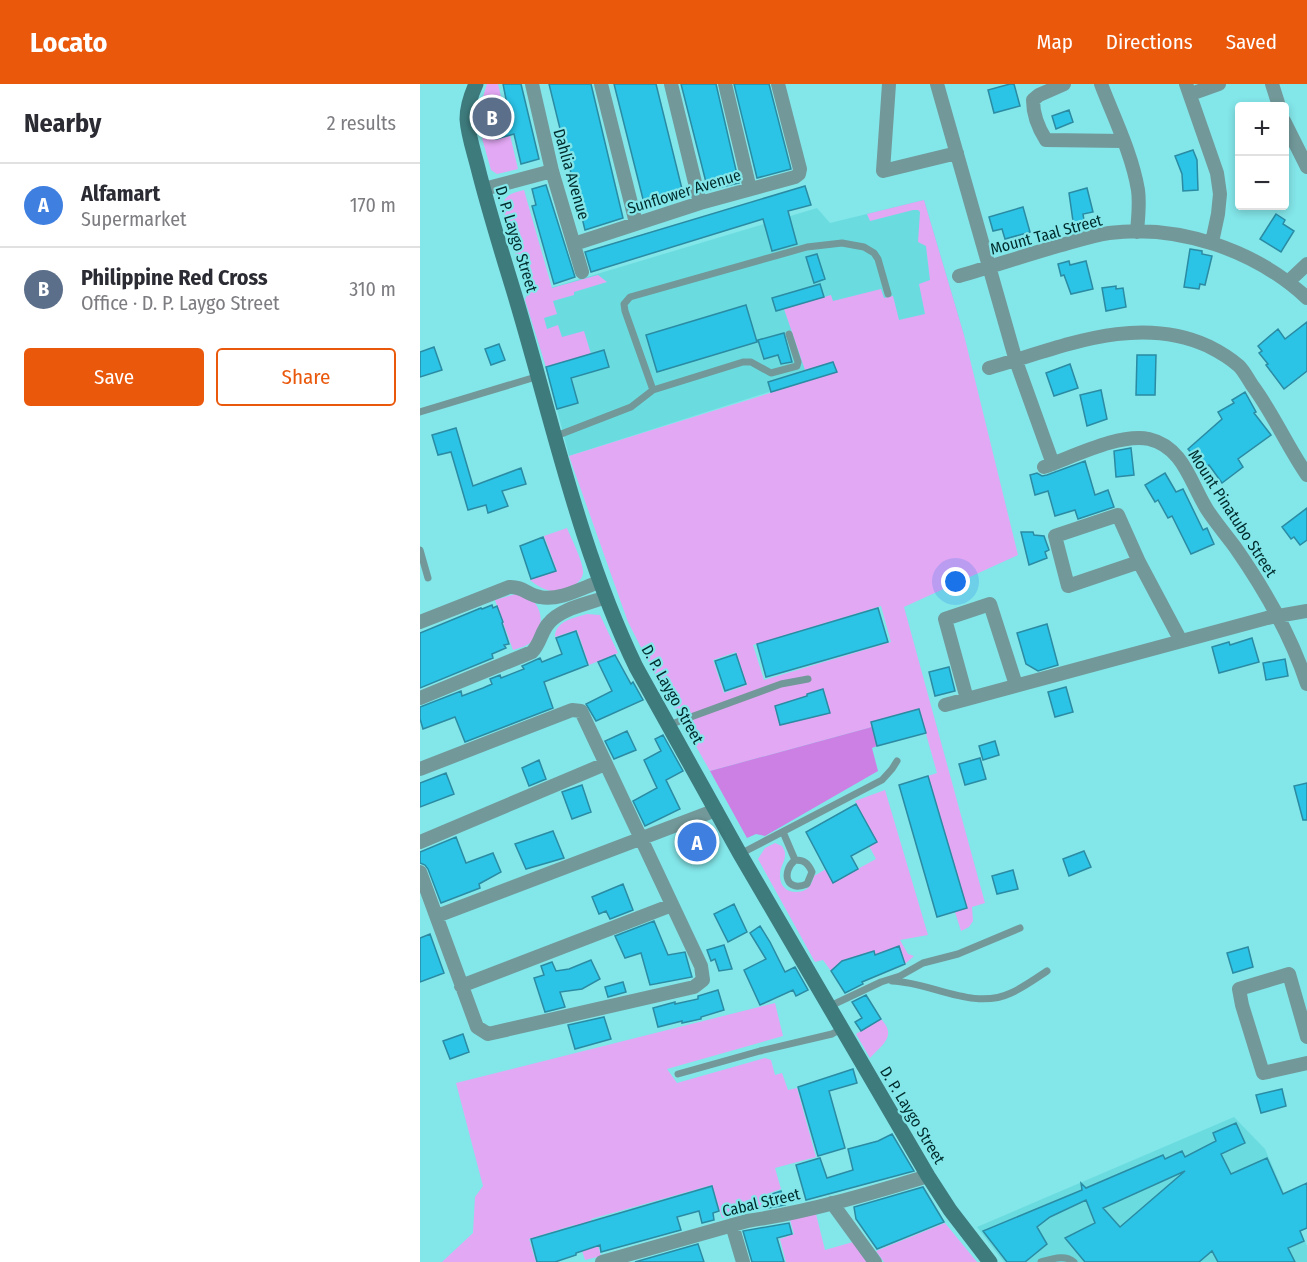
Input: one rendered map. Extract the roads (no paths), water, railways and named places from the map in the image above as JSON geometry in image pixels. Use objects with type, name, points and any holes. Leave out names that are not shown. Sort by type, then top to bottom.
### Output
[{"type":"main road","name":"D. P. Laygo Street","points":[[476,84],[469,102],[467,118],[483,189],[599,582],[636,667],[740,854],[928,1176],[950,1210],[990,1262]]},
{"type":"street","name":"Dahlia Avenue","points":[[532,84],[552,171],[582,272]]},
{"type":"street","points":[[601,84],[636,223]]},
{"type":"street","points":[[670,84],[700,203]]},
{"type":"street","points":[[726,84],[750,189]]},
{"type":"street","name":"Sunflower Avenue","points":[[574,244],[799,174],[800,169],[778,84]]},
{"type":"street","points":[[889,84],[883,171],[957,153]]},
{"type":"street","points":[[937,84],[1016,361]]},
{"type":"street","points":[[1064,84],[1032,100],[1042,134],[1047,140],[1123,141]]},
{"type":"street","points":[[1101,84],[1123,141],[1138,190],[1140,207],[1137,232]]},
{"type":"street","points":[[1212,242],[1220,194],[1217,173],[1189,89],[1219,84]]},
{"type":"street","points":[[1272,84],[1278,102]]},
{"type":"street","points":[[1289,131],[1307,167]]},
{"type":"street","points":[[483,189],[552,171]]},
{"type":"street","name":"Mount Taal Street","points":[[959,276],[1086,238],[1108,233],[1137,232],[1212,242],[1243,255],[1289,281],[1307,297]]},
{"type":"street","points":[[1289,281],[1307,264]]},
{"type":"street","points":[[989,368],[1107,335],[1132,332],[1165,333],[1192,339],[1218,351],[1239,366],[1259,393],[1307,475]]},
{"type":"street","name":"Mount Pinatubo Street","points":[[1016,361],[1048,465],[1119,440],[1142,438],[1170,449],[1185,466],[1202,501],[1278,616],[1298,657],[1307,684]]},
{"type":"street","points":[[1139,562],[1068,586],[1055,536],[1118,515],[1139,562],[1181,641]]},
{"type":"street","points":[[420,622],[509,587],[517,587],[546,598],[561,596],[599,582]]},
{"type":"street","points":[[420,698],[532,652],[540,641],[546,626],[553,619],[566,611],[606,597]]},
{"type":"street","points":[[546,598],[553,619]]},
{"type":"street","points":[[967,699],[945,619],[990,604],[1016,685]]},
{"type":"street","points":[[945,705],[1181,641],[1278,616],[1307,611]]},
{"type":"street","points":[[420,769],[572,710],[581,711],[701,966],[703,980],[694,987],[488,1034],[477,1028],[420,872]]},
{"type":"street","points":[[420,842],[605,764]]},
{"type":"street","points":[[437,916],[716,810]]},
{"type":"street","points":[[461,986],[672,905]]},
{"type":"street","points":[[1307,1037],[1288,974],[1239,989],[1263,1074],[1307,1064]]},
{"type":"street","name":"Cabal Street","points":[[602,1262],[732,1225],[876,1192],[928,1176]]},
{"type":"street","points":[[832,1203],[874,1262]]},
{"type":"street","points":[[732,1225],[743,1262]]},
{"type":"street","points":[[655,1247],[659,1262]]},
{"type":"lane","points":[[653,390],[625,311],[624,304],[630,297],[807,247],[842,243],[864,247],[874,253],[878,259],[888,294]]},
{"type":"lane","points":[[556,436],[631,407],[653,390],[743,362],[751,362],[771,373],[796,366],[798,362],[789,334]]},
{"type":"lane","points":[[420,412],[540,376]]},
{"type":"lane","points":[[420,550],[428,578]]},
{"type":"lane","points":[[669,726],[781,684],[808,679]]},
{"type":"lane","points":[[740,854],[882,780],[897,761]]},
{"type":"lane","points":[[783,832],[795,860]]},
{"type":"lane","points":[[828,1007],[923,963],[958,954],[1020,928]]},
{"type":"lane","points":[[890,980],[915,983],[955,995],[988,999],[1010,994],[1047,971]]},
{"type":"lane","points":[[678,1074],[832,1034],[841,1029]]},
{"type":"lane","points":[[1041,1262],[1064,1257],[1074,1262]]},
{"type":"place","name":"Philippine Red Cross","points":[[492,117]]},
{"type":"place","name":"Alfamart","points":[[697,842]]}]
